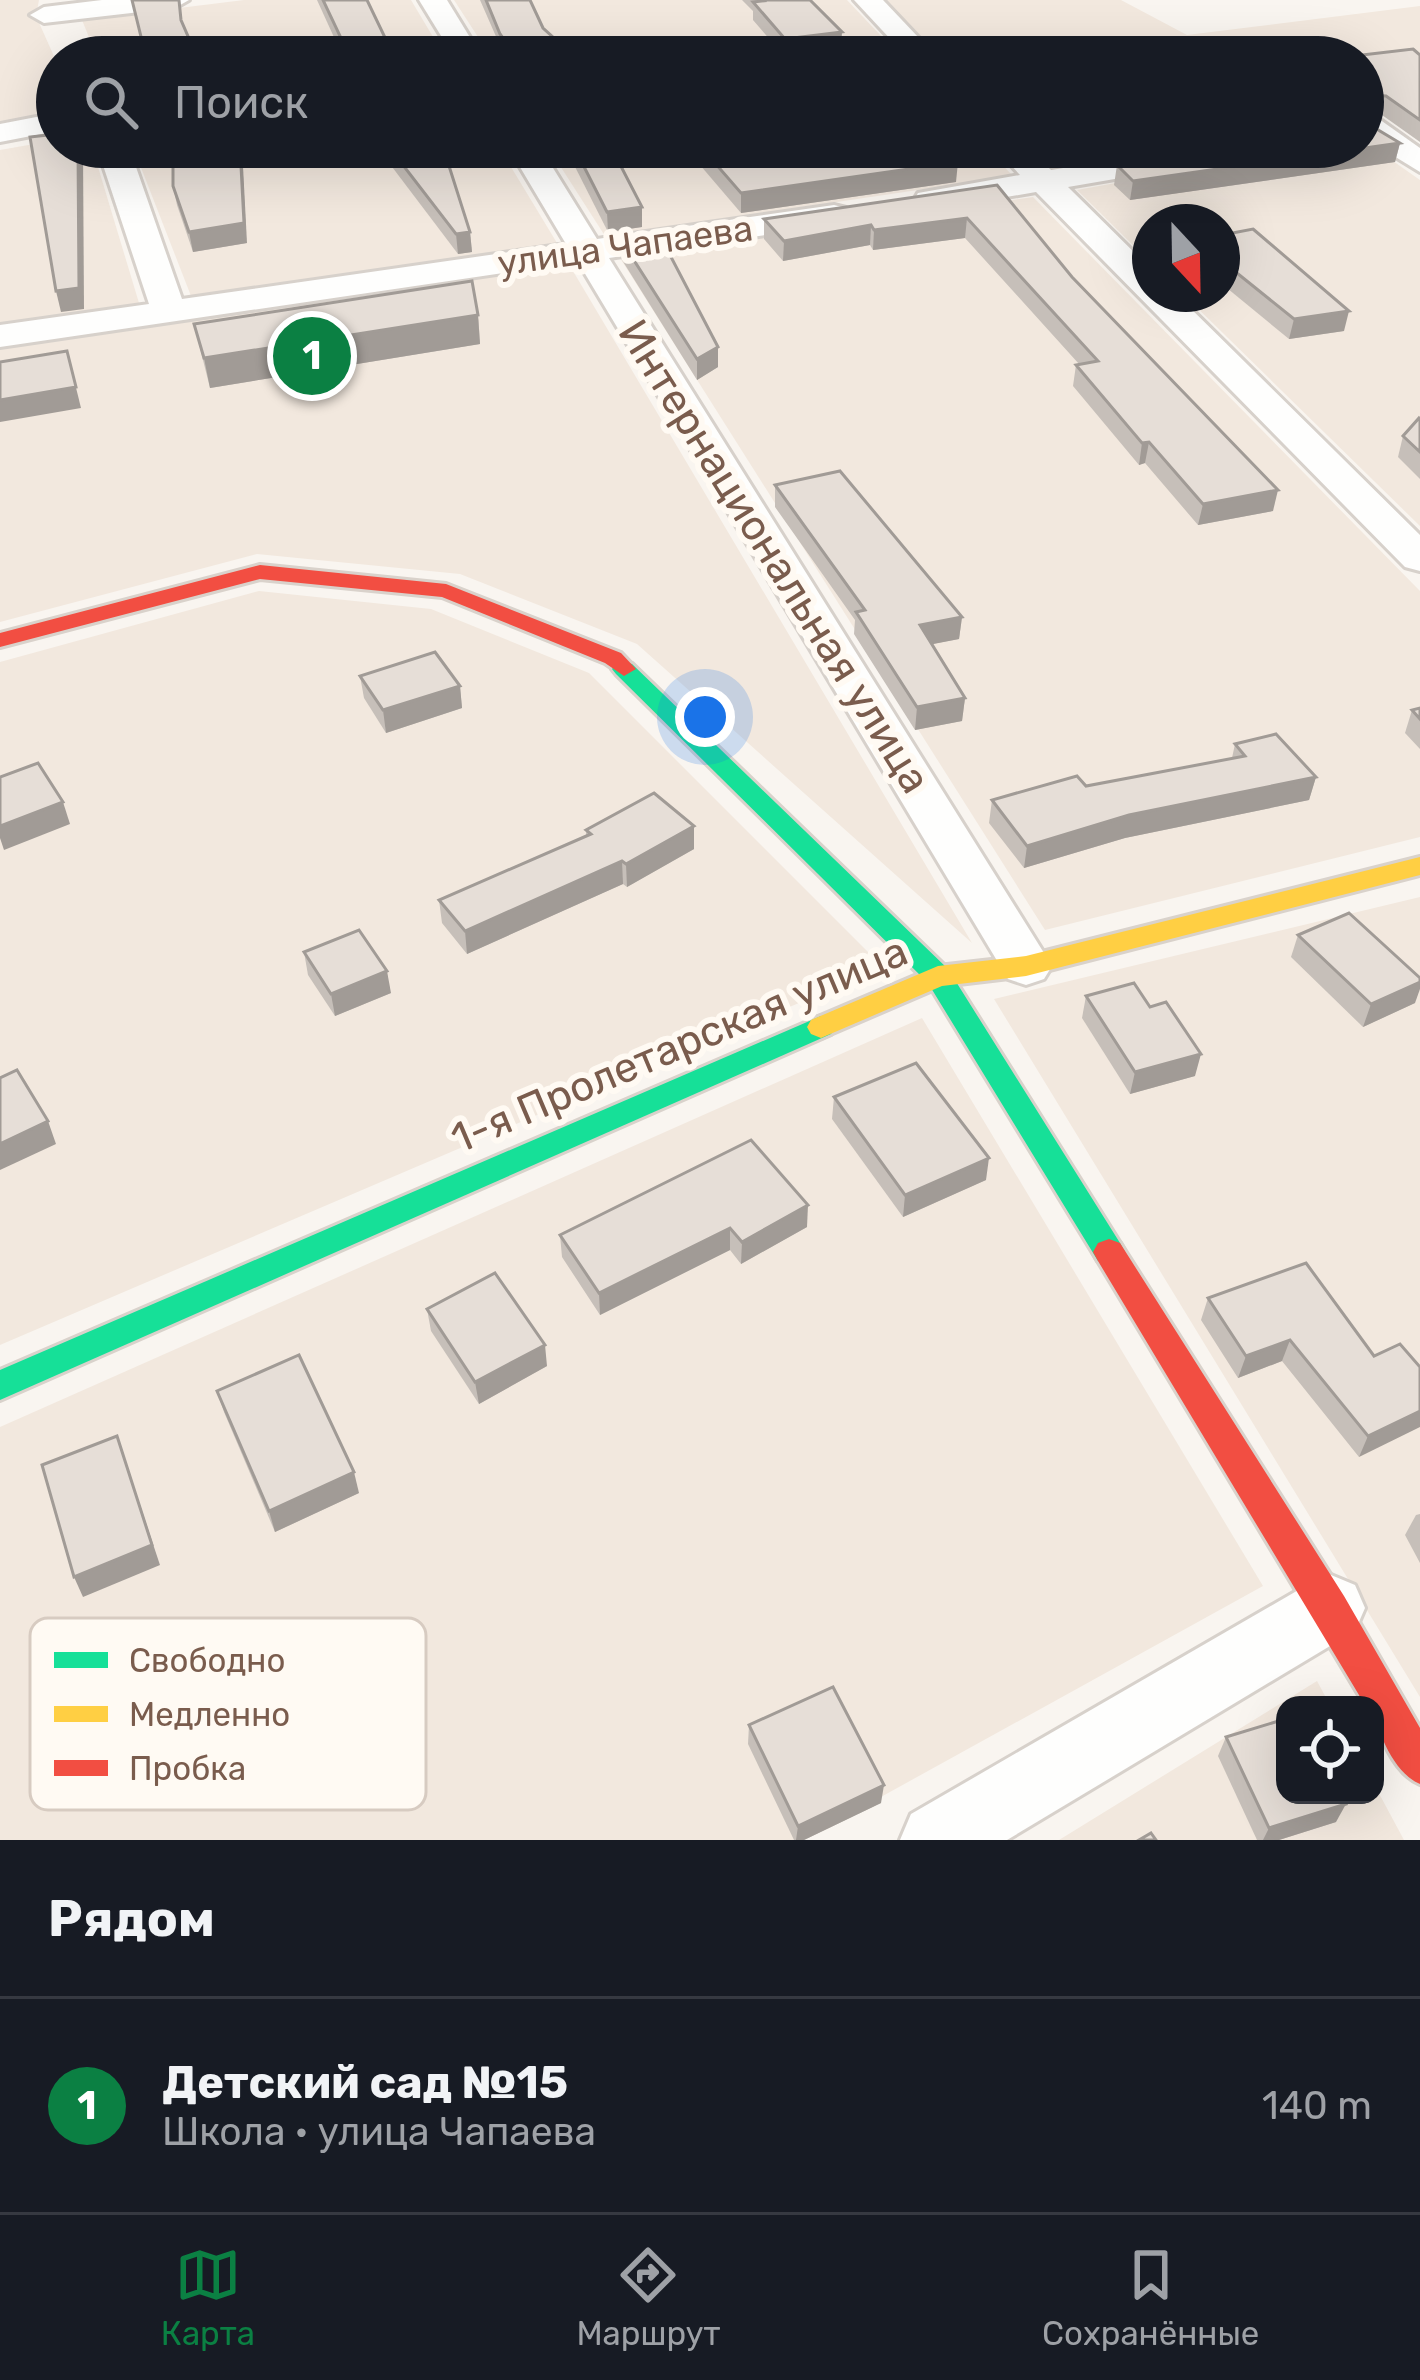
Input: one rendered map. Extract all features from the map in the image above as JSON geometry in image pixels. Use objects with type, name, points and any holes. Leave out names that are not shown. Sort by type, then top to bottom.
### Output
[{"type":"street","points":[[57,36],[44,8],[175,0]]},
{"type":"street","points":[[433,0],[455,36]]},
{"type":"street","points":[[868,0],[903,36]]},
{"type":"street","points":[[1384,123],[1420,118]]},
{"type":"street","points":[[0,133],[36,126]]},
{"type":"street","points":[[1384,138],[1420,162]]},
{"type":"street","points":[[119,168],[169,312]]},
{"type":"street","name":"Интернациональная улица","points":[[537,168],[1026,965]]},
{"type":"street","points":[[1030,168],[1132,270]]},
{"type":"street","points":[[908,204],[1130,168]]},
{"type":"street","name":"улица Чапаева","points":[[0,336],[862,210]]},
{"type":"street","points":[[1174,312],[1420,558]]},
{"type":"street","points":[[0,640],[260,572],[446,592],[614,658],[938,976],[1331,1608],[1420,1765]]},
{"type":"street","name":"1-я Пролетарская улица","points":[[0,1385],[938,976],[1026,965],[1420,866]]},
{"type":"street","points":[[937,1840],[1331,1608]]},
{"type":"shaded area","points":[[0,0],[39,0],[36,16],[45,36],[36,36],[36,124],[0,130]]},
{"type":"shaded area","points":[[244,0],[411,0],[432,36],[88,36],[82,20]]},
{"type":"shaded area","points":[[454,0],[847,0],[881,36],[477,36]]},
{"type":"shaded area","points":[[885,0],[1121,0],[1187,35],[1420,6],[1420,108],[1384,113],[1384,36],[921,36]]},
{"type":"shaded area","points":[[36,144],[36,168],[98,168],[139,303],[0,323],[0,150]]},
{"type":"shaded area","points":[[1384,155],[1420,180],[1420,526],[1201,312],[1240,312],[1240,204],[1132,204],[1132,244],[1077,190],[1198,168],[1384,168]]},
{"type":"shaded area","points":[[141,168],[512,168],[557,243],[191,296]]},
{"type":"shaded area","points":[[561,168],[1005,168],[1013,176],[605,236]]},
{"type":"shaded area","points":[[1033,197],[1132,298],[1132,312],[1146,312],[1420,591],[1420,837],[1045,930],[620,258]]},
{"type":"shaded area","points":[[570,266],[972,943],[637,644],[460,574],[257,554],[0,622],[0,346]]},
{"type":"shaded area","points":[[259,591],[431,609],[589,673],[883,967],[0,1345],[0,662]]},
{"type":"shaded area","points":[[1420,897],[1420,1697],[994,999]]},
{"type":"shaded area","points":[[922,1018],[1263,1586],[803,1840],[0,1840],[0,1427]]},
{"type":"shaded area","points":[[1317,1681],[1325,1696],[1293,1696]]},
{"type":"shaded area","points":[[1276,1706],[1276,1804],[1384,1803],[1404,1840],[1059,1840]]},
{"type":"building","points":[[132,0],[179,0],[188,36],[141,36]]},
{"type":"building","points":[[323,0],[367,0],[384,36],[340,36]]},
{"type":"building","points":[[486,0],[530,0],[552,36],[501,36]]},
{"type":"building","points":[[810,0],[842,32],[782,36],[753,2]]},
{"type":"building","points":[[1413,49],[1420,55],[1420,120],[1384,96],[1384,52]]},
{"type":"building","points":[[1384,133],[1400,143],[1384,145]]},
{"type":"building","points":[[36,136],[36,168],[78,168],[79,288],[56,291],[30,137]]},
{"type":"building","points":[[173,168],[241,168],[244,223],[189,232],[173,186]]},
{"type":"building","points":[[405,168],[450,168],[470,232],[456,234]]},
{"type":"building","points":[[585,168],[622,168],[642,207],[607,212]]},
{"type":"building","points":[[719,168],[916,168],[741,193]]},
{"type":"building","points":[[1120,168],[1224,168],[1133,181]]},
{"type":"building","points":[[997,185],[1072,277],[1278,490],[1203,504],[1149,442],[1142,443],[1076,365],[1098,361],[967,218],[874,230],[871,225],[784,241],[764,219]]},
{"type":"building","points":[[1253,229],[1349,311],[1294,319],[1240,276],[1240,232]]},
{"type":"building","points":[[659,234],[718,347],[697,359],[621,240]]},
{"type":"building","points":[[472,281],[478,315],[204,358],[194,324]]},
{"type":"building","points":[[67,351],[76,387],[0,400],[0,362]]},
{"type":"building","points":[[1420,419],[1420,452],[1403,436]]},
{"type":"building","points":[[840,471],[962,617],[920,625],[965,698],[917,707],[856,612],[865,610],[775,485]]},
{"type":"building","points":[[435,652],[460,686],[383,710],[360,676]]},
{"type":"building","points":[[1276,734],[1316,777],[1129,815],[1027,846],[992,800],[1077,776],[1086,786],[1245,756],[1235,744]]},
{"type":"building","points":[[38,763],[63,802],[0,826],[0,777]]},
{"type":"building","points":[[654,793],[694,826],[626,864],[622,861],[465,931],[439,900],[591,834],[586,830]]},
{"type":"building","points":[[1349,913],[1420,982],[1371,1004],[1298,935]]},
{"type":"building","points":[[359,930],[387,971],[331,994],[304,952]]},
{"type":"building","points":[[1134,983],[1150,1007],[1166,1002],[1201,1054],[1135,1072],[1086,996]]},
{"type":"building","points":[[916,1063],[989,1158],[905,1195],[834,1097]]},
{"type":"building","points":[[17,1070],[48,1121],[0,1144],[0,1078]]},
{"type":"building","points":[[751,1140],[808,1205],[742,1242],[730,1228],[599,1293],[560,1235]]},
{"type":"building","points":[[1306,1263],[1374,1356],[1400,1344],[1420,1367],[1420,1411],[1368,1436],[1290,1340],[1246,1356],[1208,1298]]},
{"type":"building","points":[[495,1273],[545,1345],[475,1382],[427,1309]]},
{"type":"building","points":[[299,1355],[354,1472],[269,1511],[217,1391]]},
{"type":"building","points":[[117,1436],[152,1545],[74,1577],[42,1465]]},
{"type":"building","points":[[833,1687],[884,1785],[798,1826],[749,1725]]},
{"type":"building","points":[[1276,1722],[1276,1804],[1346,1804],[1269,1828],[1226,1737]]},
{"type":"traffic: fast","points":[[624,669],[938,976],[1109,1252]]},
{"type":"traffic: fast","points":[[0,1385],[821,1027]]},
{"type":"traffic: slow","points":[[821,1027],[938,976],[1026,966],[1420,866]]},
{"type":"traffic: jam","points":[[0,640],[260,572],[446,591],[613,658],[624,669]]},
{"type":"traffic: jam","points":[[1109,1252],[1331,1608],[1420,1765]]},
{"type":"place","name":"Детский сад №15","points":[[312,356]]}]
